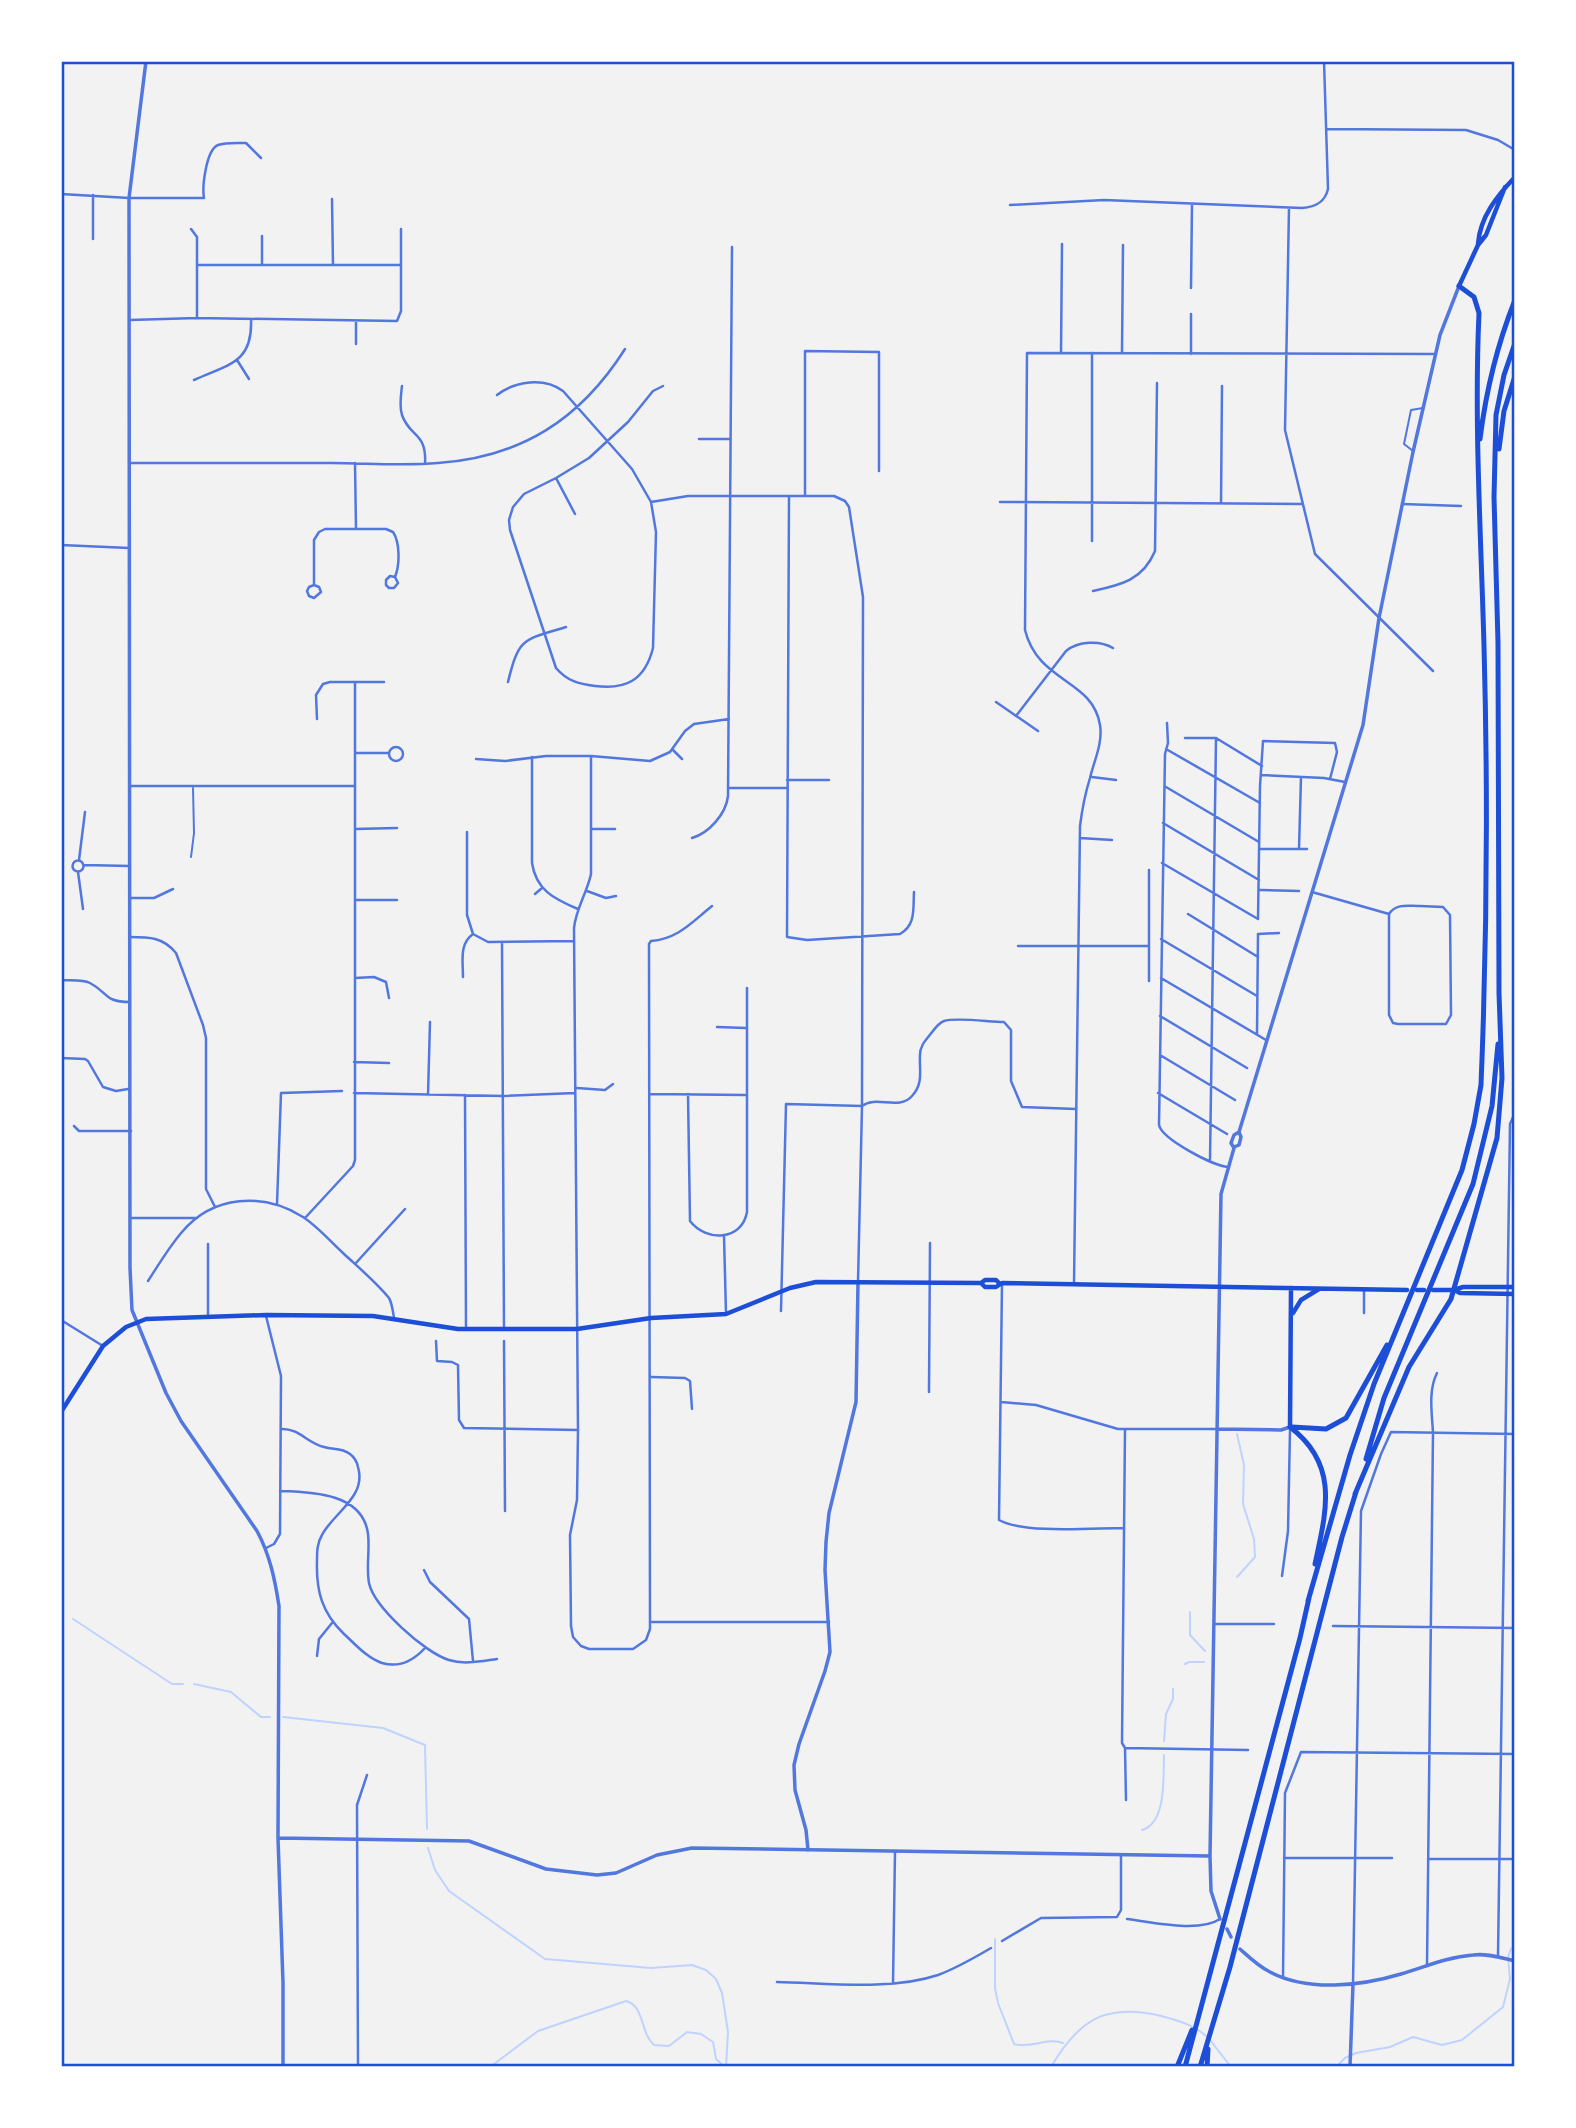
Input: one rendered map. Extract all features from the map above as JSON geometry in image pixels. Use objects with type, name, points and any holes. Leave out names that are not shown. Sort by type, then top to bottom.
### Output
[{"type":"highway","points":[[1177,2067],[1184,2062],[1215,1959],[1308,1601],[1350,1455],[1397,1327],[1462,1170],[1481,1085],[1487,831],[1477,391],[1479,313],[1474,297],[1460,286]]},
{"type":"highway","points":[[1479,470],[1484,405],[1503,328],[1515,300]]},
{"type":"highway","points":[[1200,2067],[1205,2062],[1209,2037],[1230,1967],[1342,1537],[1384,1398],[1473,1184],[1492,1106],[1497,1064],[1499,993],[1498,656],[1494,497],[1496,415],[1504,375],[1515,343]]},
{"type":"highway","points":[[1494,497],[1504,411],[1515,376]]},
{"type":"highway","points":[[1355,1494],[1409,1367],[1445,1312],[1454,1290],[1497,1138],[1502,1078],[1499,993]]},
{"type":"highway","points":[[1290,1427],[1326,1429],[1346,1418],[1397,1327]]},
{"type":"highway","points":[[1290,1427],[1302,1436],[1318,1459],[1326,1489],[1325,1513],[1308,1601]]},
{"type":"main road","points":[[1460,286],[1478,245],[1479,232],[1487,214],[1515,177]]},
{"type":"main road","points":[[61,1412],[103,1346],[135,1321],[266,1315],[373,1316],[466,1329],[577,1329],[651,1318],[726,1314],[781,1291],[816,1282],[981,1283],[985,1287],[996,1287],[1001,1283],[1407,1290]]},
{"type":"main road","points":[[1433,1290],[1463,1287],[1507,1290],[1515,1294]]},
{"type":"main road","points":[[1507,1290],[1515,1287]]},
{"type":"main road","points":[[1290,1427],[1291,1288]]},
{"type":"main road","points":[[1291,1320],[1298,1303],[1320,1288]]},
{"type":"main road","points":[[1417,1290],[1424,1290]]},
{"type":"street","points":[[146,61],[130,198],[132,1310],[166,1393],[181,1421],[257,1531],[266,1548],[274,1575],[279,1606],[278,1838],[283,2067]]},
{"type":"street","points":[[1010,205],[1087,200],[1309,207],[1324,200],[1328,189],[1324,61]]},
{"type":"street","points":[[1327,129],[1465,131],[1498,140],[1515,150]]},
{"type":"street","points":[[61,194],[204,198],[207,164],[213,149],[218,145],[246,143],[261,158]]},
{"type":"street","points":[[93,195],[93,239]]},
{"type":"street","points":[[332,199],[333,265]]},
{"type":"street","points":[[1191,288],[1192,204]]},
{"type":"street","points":[[1289,208],[1285,430],[1315,554],[1433,671]]},
{"type":"street","points":[[191,229],[197,237],[198,318]]},
{"type":"street","points":[[129,320],[198,318],[393,323],[399,320],[401,229]]},
{"type":"street","points":[[261,236],[262,264]]},
{"type":"street","points":[[1061,353],[1062,244]]},
{"type":"street","points":[[1122,353],[1123,245]]},
{"type":"street","points":[[692,838],[699,836],[722,814],[729,788],[732,247]]},
{"type":"street","points":[[198,265],[400,265]]},
{"type":"street","points":[[1127,1919],[1200,1926],[1220,1919],[1211,1891],[1210,1856],[1220,1203],[1234,1148],[1231,1143],[1233,1136],[1239,1132],[1363,725],[1379,618],[1413,452],[1440,335],[1460,286]]},
{"type":"street","points":[[1191,314],[1191,354]]},
{"type":"street","points":[[194,380],[237,360],[248,347],[251,319]]},
{"type":"street","points":[[356,321],[356,345]]},
{"type":"street","points":[[129,463],[425,464],[464,460],[506,450],[543,433],[578,408],[600,385],[625,349]]},
{"type":"street","points":[[805,496],[805,351],[879,352],[879,471]]},
{"type":"street","points":[[1074,1284],[1080,838],[1083,809],[1100,737],[1100,725],[1091,701],[1081,691],[1050,671],[1032,651],[1025,630],[1027,353],[1435,354]]},
{"type":"street","points":[[1092,353],[1092,541]]},
{"type":"street","points":[[237,360],[249,379]]},
{"type":"street","points":[[497,395],[516,384],[549,383],[563,391],[608,442],[640,479],[651,502],[656,532],[652,654],[642,672],[633,681],[617,687],[578,684],[564,676],[553,662],[511,534],[509,520],[513,507],[524,494],[556,478],[608,442],[653,391],[663,386]]},
{"type":"street","points":[[1093,591],[1125,584],[1136,578],[1147,566],[1156,544],[1157,383]]},
{"type":"street","points":[[402,386],[402,415],[423,442],[426,449],[425,464]]},
{"type":"street","points":[[1221,503],[1222,386]]},
{"type":"street","points":[[699,439],[730,439]]},
{"type":"street","points":[[355,463],[356,529]]},
{"type":"street","points":[[556,478],[575,514]]},
{"type":"street","points":[[651,502],[684,496],[834,496],[845,501],[849,507],[863,597],[862,1106],[856,1402],[829,1513],[825,1570],[830,1644],[827,1664],[794,1765],[795,1790],[806,1830],[808,1850]]},
{"type":"street","points":[[789,496],[787,937],[807,940],[840,936],[893,936],[906,931],[913,917],[914,892]]},
{"type":"street","points":[[1000,502],[1303,504]]},
{"type":"street","points":[[1402,504],[1461,506]]},
{"type":"street","points":[[314,585],[314,540],[317,534],[326,529],[393,531],[397,539],[395,577]]},
{"type":"street","points":[[61,545],[129,548]]},
{"type":"street","points":[[508,682],[519,647],[528,639],[566,627]]},
{"type":"street","points":[[1017,716],[1050,671],[1074,645],[1107,644],[1114,648]]},
{"type":"street","points":[[317,719],[318,688],[330,682],[384,682]]},
{"type":"street","points":[[305,1218],[353,1166],[355,682]]},
{"type":"street","points":[[996,702],[1038,731]]},
{"type":"street","points":[[476,759],[505,761],[532,757],[591,756],[650,761],[673,750],[684,731],[694,724],[729,719]]},
{"type":"street","points":[[1167,723],[1158,1055],[1159,1130],[1164,1136],[1210,1161],[1228,1167]]},
{"type":"street","points":[[1185,738],[1216,738],[1262,766]]},
{"type":"street","points":[[1210,1161],[1216,738]]},
{"type":"street","points":[[1162,863],[1258,919],[1264,741],[1335,743],[1337,747],[1331,779]]},
{"type":"street","points":[[355,753],[389,753],[395,747],[400,748],[403,754],[400,760],[396,761],[390,758],[389,753]]},
{"type":"street","points":[[1166,749],[1260,803]]},
{"type":"street","points":[[673,750],[682,759]]},
{"type":"street","points":[[591,756],[592,865],[587,891],[578,909],[574,941],[578,1430],[577,1500],[570,1535],[571,1626],[575,1640],[589,1649],[633,1649],[646,1640],[650,1622],[649,944],[650,941],[668,939],[678,934],[712,906]]},
{"type":"street","points":[[532,757],[533,865],[542,888],[557,900],[578,909]]},
{"type":"street","points":[[1261,775],[1345,782]]},
{"type":"street","points":[[1090,776],[1116,780]]},
{"type":"street","points":[[1299,849],[1301,777]]},
{"type":"street","points":[[788,780],[829,780]]},
{"type":"street","points":[[130,786],[355,786]]},
{"type":"street","points":[[1164,786],[1259,842]]},
{"type":"street","points":[[729,788],[788,788]]},
{"type":"street","points":[[83,909],[78,872],[73,865],[79,860],[85,812]]},
{"type":"street","points":[[1163,823],[1259,880]]},
{"type":"street","points":[[355,828],[397,828]]},
{"type":"street","points":[[591,829],[615,829]]},
{"type":"street","points":[[467,832],[467,918],[473,934],[482,940],[502,942],[574,941]]},
{"type":"street","points":[[1080,838],[1112,839]]},
{"type":"street","points":[[1259,849],[1307,849]]},
{"type":"street","points":[[79,860],[84,865],[130,866]]},
{"type":"street","points":[[78,872],[83,870],[84,865]]},
{"type":"street","points":[[1149,870],[1149,981]]},
{"type":"street","points":[[535,894],[542,888]]},
{"type":"street","points":[[130,898],[153,898],[173,889]]},
{"type":"street","points":[[1259,890],[1299,891]]},
{"type":"street","points":[[587,891],[606,898],[616,896]]},
{"type":"street","points":[[1312,891],[1389,914]]},
{"type":"street","points":[[356,900],[397,900]]},
{"type":"street","points":[[1398,906],[1420,906],[1443,907],[1450,915],[1451,1015],[1446,1024],[1398,1024],[1390,1020],[1389,914],[1398,906]]},
{"type":"street","points":[[1188,914],[1213,932],[1258,957]]},
{"type":"street","points":[[1256,1034],[1258,934],[1279,933]]},
{"type":"street","points":[[463,977],[463,947],[473,934]]},
{"type":"street","points":[[130,937],[159,939],[176,953],[204,1025],[206,1189],[215,1207]]},
{"type":"street","points":[[1161,939],[1257,996]]},
{"type":"street","points":[[502,942],[504,1329]]},
{"type":"street","points":[[1018,946],[1149,946]]},
{"type":"street","points":[[1160,977],[1266,1040]]},
{"type":"street","points":[[355,978],[380,978],[386,982],[389,998]]},
{"type":"street","points":[[61,981],[91,983],[115,1002],[130,1002]]},
{"type":"street","points":[[688,1094],[690,1221],[701,1232],[724,1236],[740,1227],[747,1212],[747,988]]},
{"type":"street","points":[[1159,1016],[1247,1068]]},
{"type":"street","points":[[781,1311],[786,1104],[862,1106],[868,1101],[904,1102],[912,1097],[921,1080],[919,1053],[922,1045],[943,1021],[962,1021],[1004,1022],[1008,1025],[1012,1036],[1011,1080],[1022,1107],[1076,1110]]},
{"type":"street","points":[[428,1094],[430,1022]]},
{"type":"street","points":[[717,1027],[746,1028]]},
{"type":"street","points":[[1158,1055],[1235,1100]]},
{"type":"street","points":[[61,1058],[82,1058],[89,1061],[99,1083],[109,1090],[131,1089]]},
{"type":"street","points":[[354,1062],[389,1063]]},
{"type":"street","points":[[354,1093],[503,1096],[605,1090],[613,1084]]},
{"type":"street","points":[[277,1204],[281,1093],[342,1091]]},
{"type":"street","points":[[1158,1093],[1227,1134]]},
{"type":"street","points":[[650,1094],[746,1095]]},
{"type":"street","points":[[465,1095],[466,1329]]},
{"type":"street","points":[[1498,1958],[1510,1124],[1515,1115],[1515,1096]]},
{"type":"street","points":[[74,1126],[79,1131],[131,1131]]},
{"type":"street","points":[[148,1280],[183,1231],[197,1218],[215,1207],[238,1200],[266,1201],[305,1218],[390,1300],[394,1318]]},
{"type":"street","points":[[355,1264],[405,1209]]},
{"type":"street","points":[[131,1218],[197,1218]]},
{"type":"street","points":[[724,1236],[726,1314]]},
{"type":"street","points":[[929,1392],[930,1243]]},
{"type":"street","points":[[208,1244],[208,1317]]},
{"type":"street","points":[[1001,1283],[999,1520],[1007,1524],[1030,1527],[1124,1528]]},
{"type":"street","points":[[1364,1289],[1364,1314]]},
{"type":"street","points":[[266,1315],[280,1369],[281,1429],[280,1536],[274,1544],[266,1548]]},
{"type":"street","points":[[61,1320],[103,1346]]},
{"type":"street","points":[[436,1341],[437,1361],[458,1365],[461,1424],[469,1430],[578,1430]]},
{"type":"street","points":[[504,1341],[505,1511]]},
{"type":"street","points":[[1426,1966],[1433,1433],[1431,1404],[1433,1380],[1437,1373]]},
{"type":"street","points":[[651,1377],[685,1378],[690,1381],[692,1409]]},
{"type":"street","points":[[1001,1402],[1036,1405],[1125,1429],[1280,1430],[1290,1427],[1288,1531],[1282,1576]]},
{"type":"street","points":[[281,1429],[294,1430],[318,1445],[343,1450],[353,1457],[359,1470],[359,1478],[348,1504],[325,1530],[318,1546],[317,1588],[322,1605],[332,1623],[367,1655],[385,1664],[393,1665],[411,1660],[425,1648]]},
{"type":"street","points":[[1125,1429],[1122,1744],[1125,1748],[1126,1800]]},
{"type":"street","points":[[1350,2067],[1361,1511],[1391,1432],[1515,1434]]},
{"type":"street","points":[[280,1491],[321,1493],[348,1504],[359,1512],[366,1524],[369,1541],[368,1580],[372,1593],[425,1648],[450,1661],[497,1659]]},
{"type":"street","points":[[424,1570],[430,1582],[469,1619],[473,1661]]},
{"type":"street","points":[[650,1622],[829,1622]]},
{"type":"street","points":[[317,1656],[319,1639],[332,1623]]},
{"type":"street","points":[[1214,1623],[1274,1624]]},
{"type":"street","points":[[1333,1626],[1515,1628]]},
{"type":"street","points":[[1125,1748],[1248,1750]]},
{"type":"street","points":[[1283,1978],[1285,1793],[1301,1752],[1515,1754]]},
{"type":"street","points":[[358,2067],[357,1805],[367,1776]]},
{"type":"street","points":[[278,1838],[469,1841],[545,1869],[597,1875],[616,1873],[657,1855],[680,1850],[1210,1856]]},
{"type":"street","points":[[893,1983],[895,1852]]},
{"type":"street","points":[[1002,1941],[1041,1918],[1117,1917],[1121,1910],[1121,1855]]},
{"type":"street","points":[[1284,1858],[1392,1858]]},
{"type":"street","points":[[1428,1859],[1515,1859]]},
{"type":"street","points":[[1227,1929],[1231,1937]]},
{"type":"street","points":[[777,1982],[893,1983],[936,1975],[960,1966],[991,1948]]},
{"type":"street","points":[[1240,1949],[1262,1968],[1283,1978],[1317,1984],[1353,1984],[1399,1975],[1476,1954],[1515,1961]]},
{"type":"lane","points":[[1413,452],[1404,444],[1411,410],[1423,408]]},
{"type":"lane","points":[[191,856],[194,833],[193,786]]},
{"type":"waterway","points":[[1237,1434],[1244,1465],[1243,1504],[1254,1539],[1255,1557],[1237,1577]]},
{"type":"waterway","points":[[1190,1612],[1190,1635],[1205,1651]]},
{"type":"waterway","points":[[73,1619],[172,1684],[183,1684]]},
{"type":"waterway","points":[[1185,1664],[1204,1662]]},
{"type":"waterway","points":[[194,1684],[231,1692],[261,1717],[270,1717]]},
{"type":"waterway","points":[[1164,1741],[1166,1714],[1173,1699],[1173,1689]]},
{"type":"waterway","points":[[283,1717],[383,1728],[425,1745],[427,1829]]},
{"type":"waterway","points":[[1142,1830],[1150,1826],[1160,1809],[1164,1755]]},
{"type":"waterway","points":[[428,1848],[435,1870],[449,1891],[545,1959],[651,1968],[692,1965],[706,1970],[716,1979],[722,1993],[728,2032],[726,2067]]},
{"type":"waterway","points":[[995,1939],[995,1988],[1014,2044],[1051,2041],[1063,2043]]},
{"type":"waterway","points":[[1336,2067],[1345,2058],[1356,2053],[1390,2047],[1413,2037],[1442,2045],[1462,2040],[1503,2007],[1510,1979],[1508,1957],[1511,1949],[1515,1947]]},
{"type":"waterway","points":[[490,2067],[538,2031],[626,2001],[640,2014],[646,2034],[654,2045],[669,2046],[687,2032],[701,2034],[713,2042],[716,2059],[725,2067]]},
{"type":"waterway","points":[[1051,2067],[1072,2037],[1084,2026],[1109,2014],[1142,2012],[1161,2016],[1191,2026],[1206,2036]]},
{"type":"waterway","points":[[1210,2040],[1231,2067]]}]
